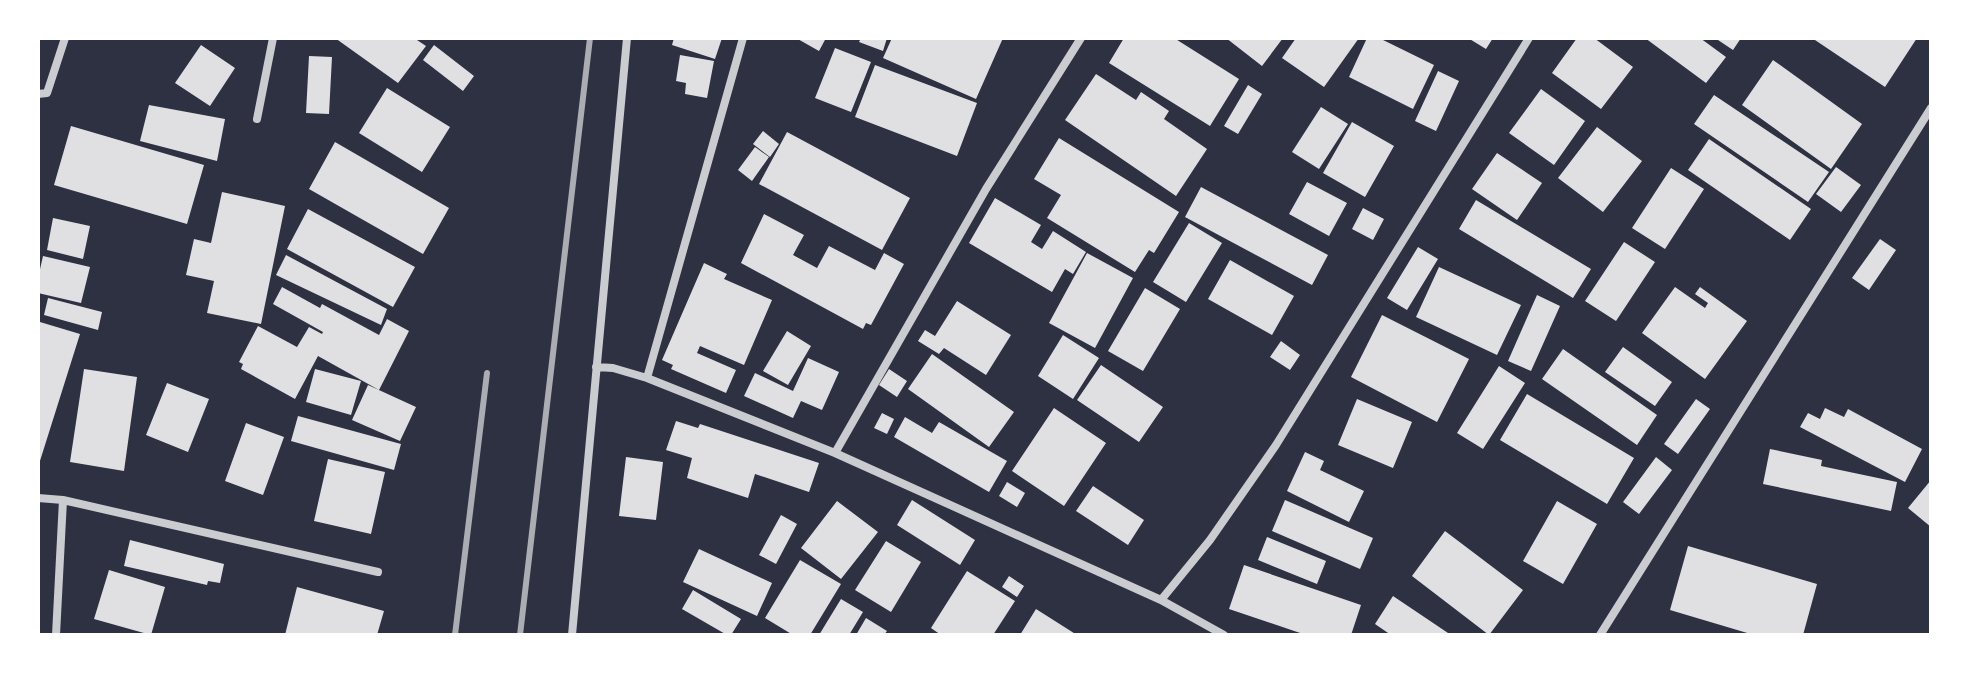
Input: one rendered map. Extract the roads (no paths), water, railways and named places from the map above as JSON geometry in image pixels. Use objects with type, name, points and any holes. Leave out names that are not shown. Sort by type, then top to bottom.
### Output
[{"type":"street","points":[[38,94],[47,93],[65,38]]},
{"type":"street","points":[[257,119],[273,38]]},
{"type":"street","points":[[572,635],[627,38]]},
{"type":"street","points":[[647,378],[743,38]]},
{"type":"street","points":[[835,453],[986,189],[1081,38]]},
{"type":"street","points":[[1161,600],[1210,540],[1276,445],[1529,38]]},
{"type":"street","points":[[1600,635],[1931,108]]},
{"type":"street","points":[[596,367],[613,368],[647,378],[835,453],[1161,600],[1224,635]]},
{"type":"street","points":[[38,498],[63,500],[378,572]]},
{"type":"street","points":[[56,635],[63,500]]},
{"type":"railway","points":[[520,635],[590,38]]},
{"type":"railway","points":[[455,635],[487,373]]}]
